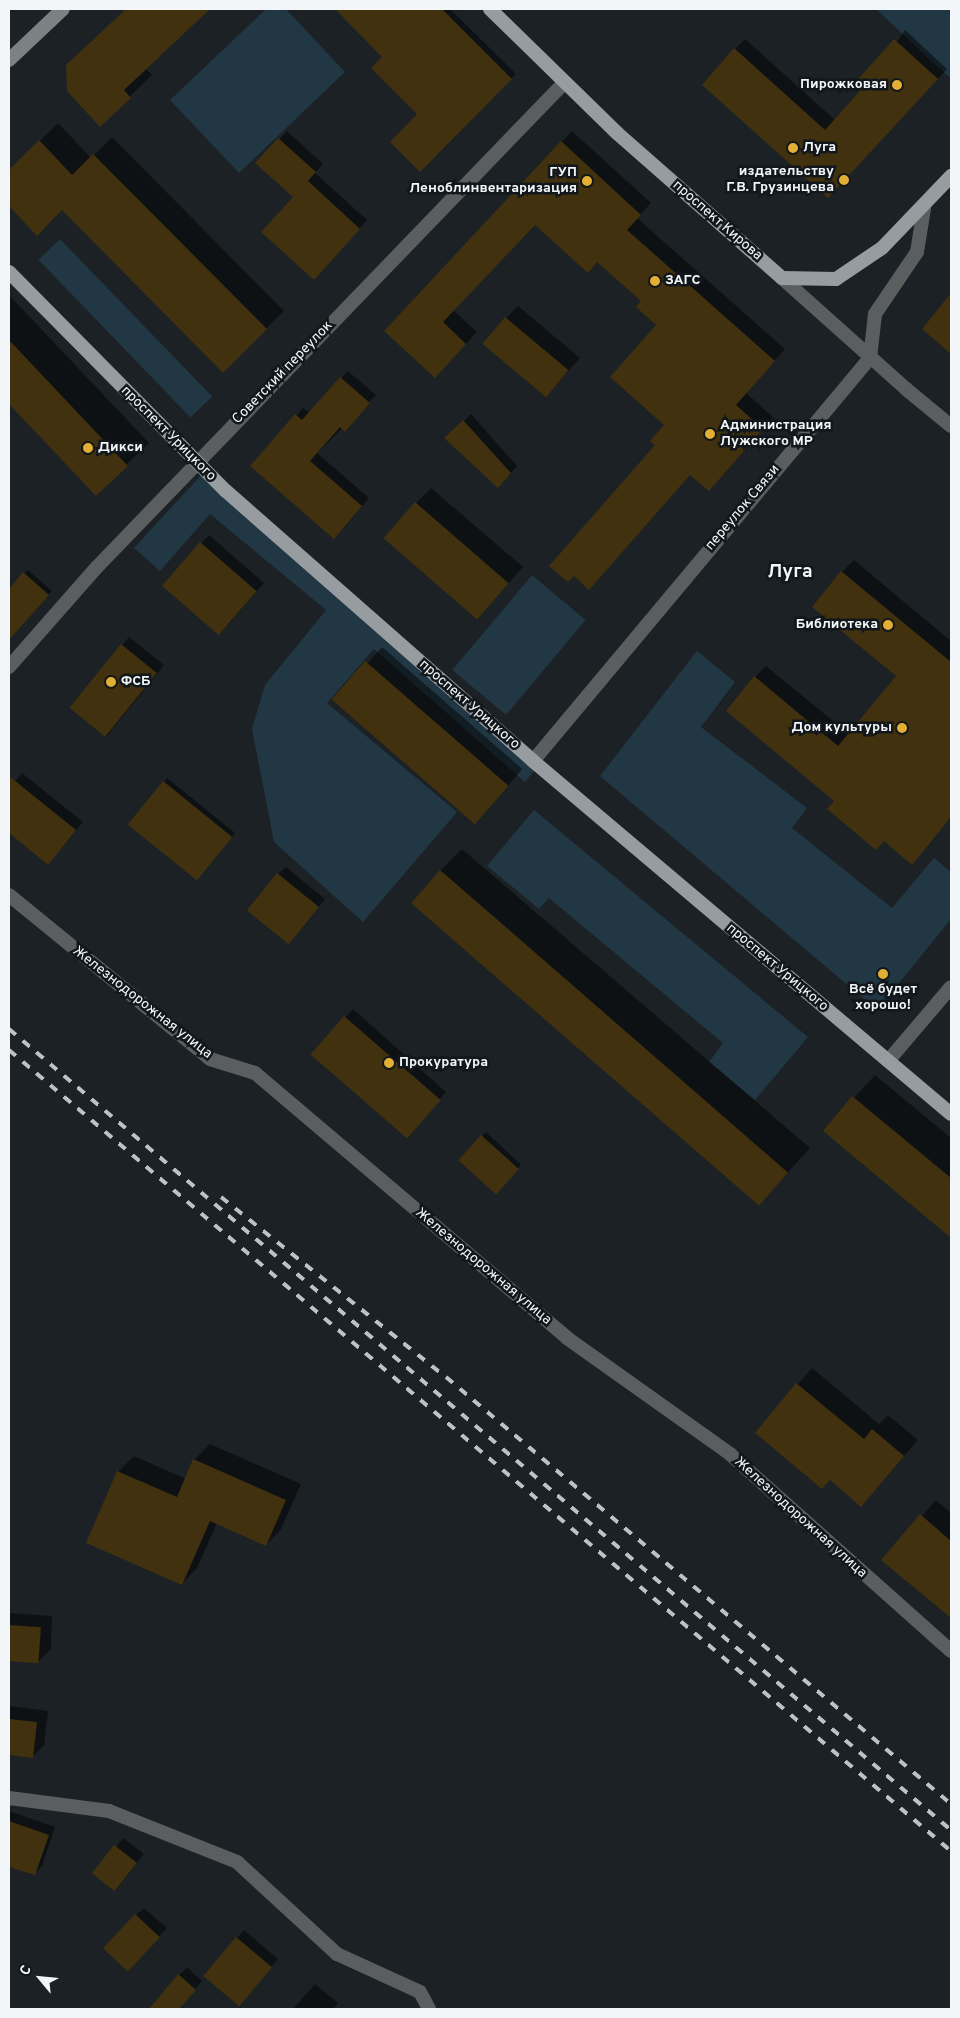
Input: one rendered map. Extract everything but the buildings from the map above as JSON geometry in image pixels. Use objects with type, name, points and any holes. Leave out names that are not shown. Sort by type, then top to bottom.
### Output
[{"type":"main road","points":[[9,60],[63,9]]},
{"type":"main road","name":"проспект Кирова","points":[[490,9],[563,84],[782,278]]},
{"type":"main road","points":[[782,278],[836,280],[882,248],[924,209],[951,176]]},
{"type":"main road","name":"проспект Урицкого","points":[[9,272],[196,463],[533,761],[951,1114]]},
{"type":"street","name":"Советский переулок","points":[[9,667],[196,463],[563,84]]},
{"type":"street","points":[[870,358],[875,314],[917,252],[924,209]]},
{"type":"street","name":"проспект Кирова","points":[[782,278],[870,358],[951,426]]},
{"type":"street","name":"переулок Связи","points":[[533,761],[870,358]]},
{"type":"street","name":"Железнодорожная улица","points":[[9,895],[210,1059],[255,1073],[567,1338],[730,1454],[951,1651]]},
{"type":"street","points":[[888,1061],[951,987]]},
{"type":"street","points":[[9,1798],[109,1811],[237,1862],[338,1954],[420,1992],[429,2009]]},
{"type":"shaded area","points":[[266,9],[286,9],[345,72],[239,173],[170,100]]},
{"type":"shaded area","points":[[876,9],[951,9],[951,79]]},
{"type":"shaded area","points":[[60,239],[212,397],[191,417],[38,260]]},
{"type":"shaded area","points":[[203,473],[540,764],[525,782],[374,649],[327,703],[457,812],[363,922],[274,842],[252,729],[265,685],[326,610],[210,514],[160,571],[134,548]]},
{"type":"shaded area","points":[[532,575],[586,620],[506,715],[452,670]]},
{"type":"shaded area","points":[[697,651],[735,682],[701,727],[807,808],[792,828],[892,908],[934,858],[951,872],[951,919],[877,1010],[600,776]]},
{"type":"shaded area","points":[[534,810],[808,1037],[755,1100],[709,1062],[723,1043],[549,898],[539,909],[487,866]]},
{"type":"railway","points":[[9,1029],[951,1830]]},
{"type":"railway","points":[[9,1050],[951,1851]]},
{"type":"railway","points":[[221,1197],[446,1377],[951,1804]]},
{"type":"place","name":"Пирожковая","points":[[897,85]]},
{"type":"place","name":"Луга","points":[[793,148]]},
{"type":"place","name":"издательству Г.В. Грузинцева","points":[[844,180]]},
{"type":"place","name":"ГУП Леноблинвентаризация","points":[[587,181]]},
{"type":"place","name":"ЗАГС","points":[[655,281]]},
{"type":"place","name":"Администрация Лужского МР","points":[[710,434]]},
{"type":"place","name":"Дикси","points":[[88,448]]},
{"type":"place","name":"Библиотека","points":[[888,625]]},
{"type":"place","name":"ФСБ","points":[[111,682]]},
{"type":"place","name":"Дом культуры","points":[[902,728]]},
{"type":"place","name":"Всё будет хорошо!","points":[[883,974]]},
{"type":"place","name":"Прокуратура","points":[[389,1063]]},
{"type":"district","name":"Луга","points":[[790,573]]}]
